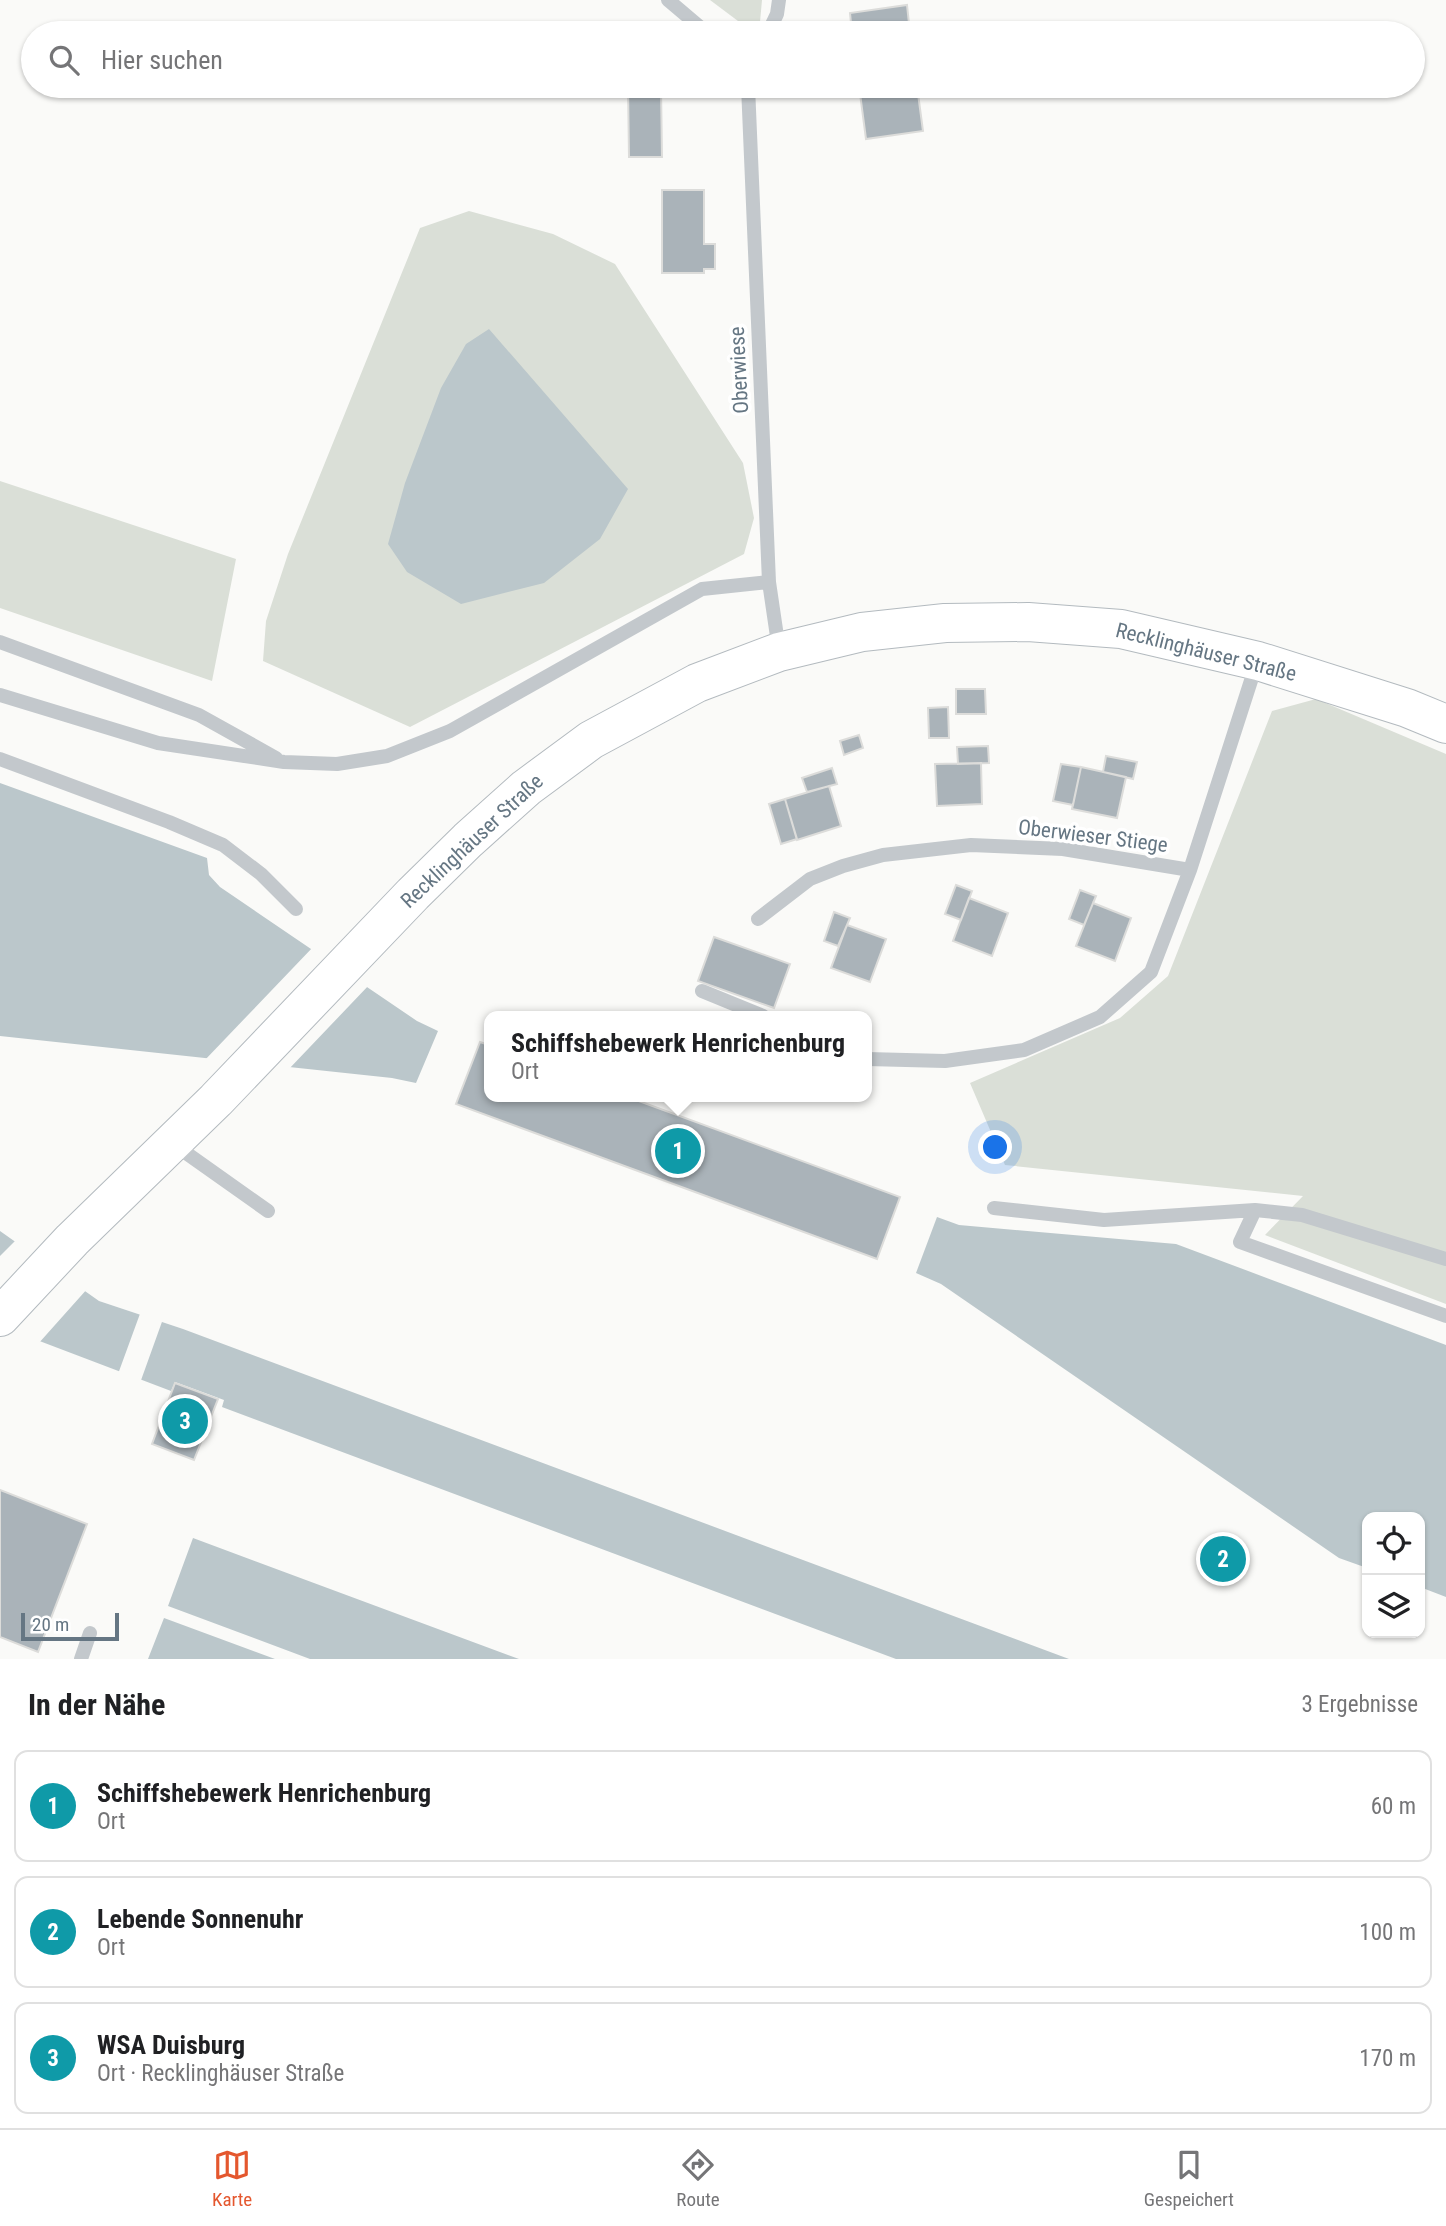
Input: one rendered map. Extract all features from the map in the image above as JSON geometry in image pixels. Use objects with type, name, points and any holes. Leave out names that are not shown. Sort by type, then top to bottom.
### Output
[{"type":"main road","name":"Recklinghäuser Straße","points":[[0,1317],[72,1240],[216,1100],[468,840],[526,788],[591,740],[697,682],[779,652],[862,632],[945,622],[1028,622],[1121,629],[1258,661],[1407,708],[1446,724]]},
{"type":"lane","points":[[668,0],[693,21]]},
{"type":"lane","points":[[773,21],[779,0]]},
{"type":"lane","name":"Oberwiese","points":[[749,98],[769,582],[779,652]]},
{"type":"lane","points":[[0,695],[158,743],[284,762],[337,764],[387,755],[450,731],[702,589],[769,582]]},
{"type":"lane","points":[[0,642],[199,715],[284,762]]},
{"type":"lane","name":"Oberwieser Stiege","points":[[872,1059],[944,1061],[1024,1050],[1100,1017],[1151,972],[1190,870],[1258,661]]},
{"type":"lane","points":[[0,759],[223,845],[261,874],[296,909]]},
{"type":"lane","name":"Oberwieser Stiege","points":[[758,919],[810,879],[843,866],[883,855],[971,845],[1049,848],[1190,870]]},
{"type":"lane","points":[[702,991],[752,1011]]},
{"type":"lane","points":[[172,1143],[268,1211]]},
{"type":"lane","points":[[994,1208],[1104,1220],[1255,1210],[1302,1214],[1446,1259]]},
{"type":"lane","points":[[1255,1210],[1240,1242],[1446,1316]]},
{"type":"lane","points":[[81,1659],[90,1633]]},
{"type":"shaded area","points":[[710,0],[762,0],[760,21],[738,21]]},
{"type":"shaded area","points":[[469,211],[553,234],[615,264],[743,463],[754,518],[744,554],[410,727],[263,661],[266,621],[288,554],[420,228]]},
{"type":"shaded area","points":[[489,329],[628,489],[600,539],[544,583],[461,604],[407,572],[388,544],[405,483],[441,388],[466,344]]},
{"type":"shaded area","points":[[0,481],[236,559],[212,681],[0,608]]},
{"type":"shaded area","points":[[1316,699],[1446,754],[1446,1304],[1265,1235],[1303,1196],[1005,1165],[970,1083],[1120,1018],[1168,976],[1272,711]]},
{"type":"shaded area","points":[[0,783],[207,858],[209,875],[220,887],[417,1021],[438,1031],[416,1083],[392,1078],[0,1036]]},
{"type":"shaded area","points":[[937,1217],[959,1225],[1176,1244],[1446,1345],[1446,1597],[1425,1589],[1425,1512],[1362,1512],[1362,1566],[1339,1558],[941,1284],[916,1273]]},
{"type":"shaded area","points":[[0,1231],[99,1301],[183,1329],[1069,1659],[896,1659],[222,1407],[224,1400],[175,1382],[171,1391],[0,1326]]},
{"type":"shaded area","points":[[193,1538],[519,1659],[310,1659],[168,1606]]},
{"type":"shaded area","points":[[164,1618],[275,1659],[148,1659]]},
{"type":"pier","points":[[314,946],[370,984],[288,1070],[204,1061]]},
{"type":"pier","points":[[17,1239],[88,1288],[38,1344],[0,1330],[0,1256]]},
{"type":"pier","points":[[141,1311],[163,1319],[140,1383],[118,1374]]},
{"type":"building","points":[[907,5],[909,21],[851,21],[850,13]]},
{"type":"building","points":[[628,98],[661,98],[662,157],[629,157]]},
{"type":"building","points":[[861,98],[919,98],[923,131],[866,139]]},
{"type":"building","points":[[662,190],[704,190],[704,244],[715,244],[715,269],[704,269],[704,273],[662,273]]},
{"type":"building","points":[[956,689],[985,689],[986,714],[956,714]]},
{"type":"building","points":[[948,707],[949,738],[929,738],[928,708]]},
{"type":"building","points":[[859,735],[863,748],[844,755],[840,741]]},
{"type":"building","points":[[988,746],[989,763],[958,764],[957,747]]},
{"type":"building","points":[[1106,756],[1137,762],[1133,779],[1103,772]]},
{"type":"building","points":[[981,763],[982,804],[937,806],[935,764]]},
{"type":"building","points":[[1061,764],[1081,767],[1073,805],[1053,801]]},
{"type":"building","points":[[1081,767],[1126,777],[1117,818],[1072,809]]},
{"type":"building","points":[[832,768],[837,784],[807,792],[802,778]]},
{"type":"building","points":[[829,786],[841,826],[797,840],[785,799]]},
{"type":"building","points":[[785,799],[797,839],[781,844],[769,804]]},
{"type":"building","points":[[956,885],[972,891],[961,920],[945,914]]},
{"type":"building","points":[[1080,890],[1096,896],[1084,925],[1069,919]]},
{"type":"building","points":[[969,898],[1008,913],[992,956],[953,941]]},
{"type":"building","points":[[1093,903],[1131,918],[1115,961],[1076,946]]},
{"type":"building","points":[[834,912],[850,918],[838,946],[824,941]]},
{"type":"building","points":[[847,925],[886,939],[870,982],[831,968]]},
{"type":"building","points":[[714,937],[790,964],[774,1008],[698,981]]},
{"type":"building","points":[[480,1042],[484,1043],[484,1102],[642,1102],[900,1197],[877,1259],[456,1104]]},
{"type":"building","points":[[175,1383],[218,1399],[194,1460],[152,1444]]},
{"type":"building","points":[[0,1490],[87,1524],[38,1652],[0,1637]]},
{"type":"place","name":"Schiffshebewerk Henrichenburg","points":[[678,1151]]},
{"type":"place","name":"WSA Duisburg","points":[[185,1421]]},
{"type":"place","name":"Lebende Sonnenuhr","points":[[1223,1559]]}]
